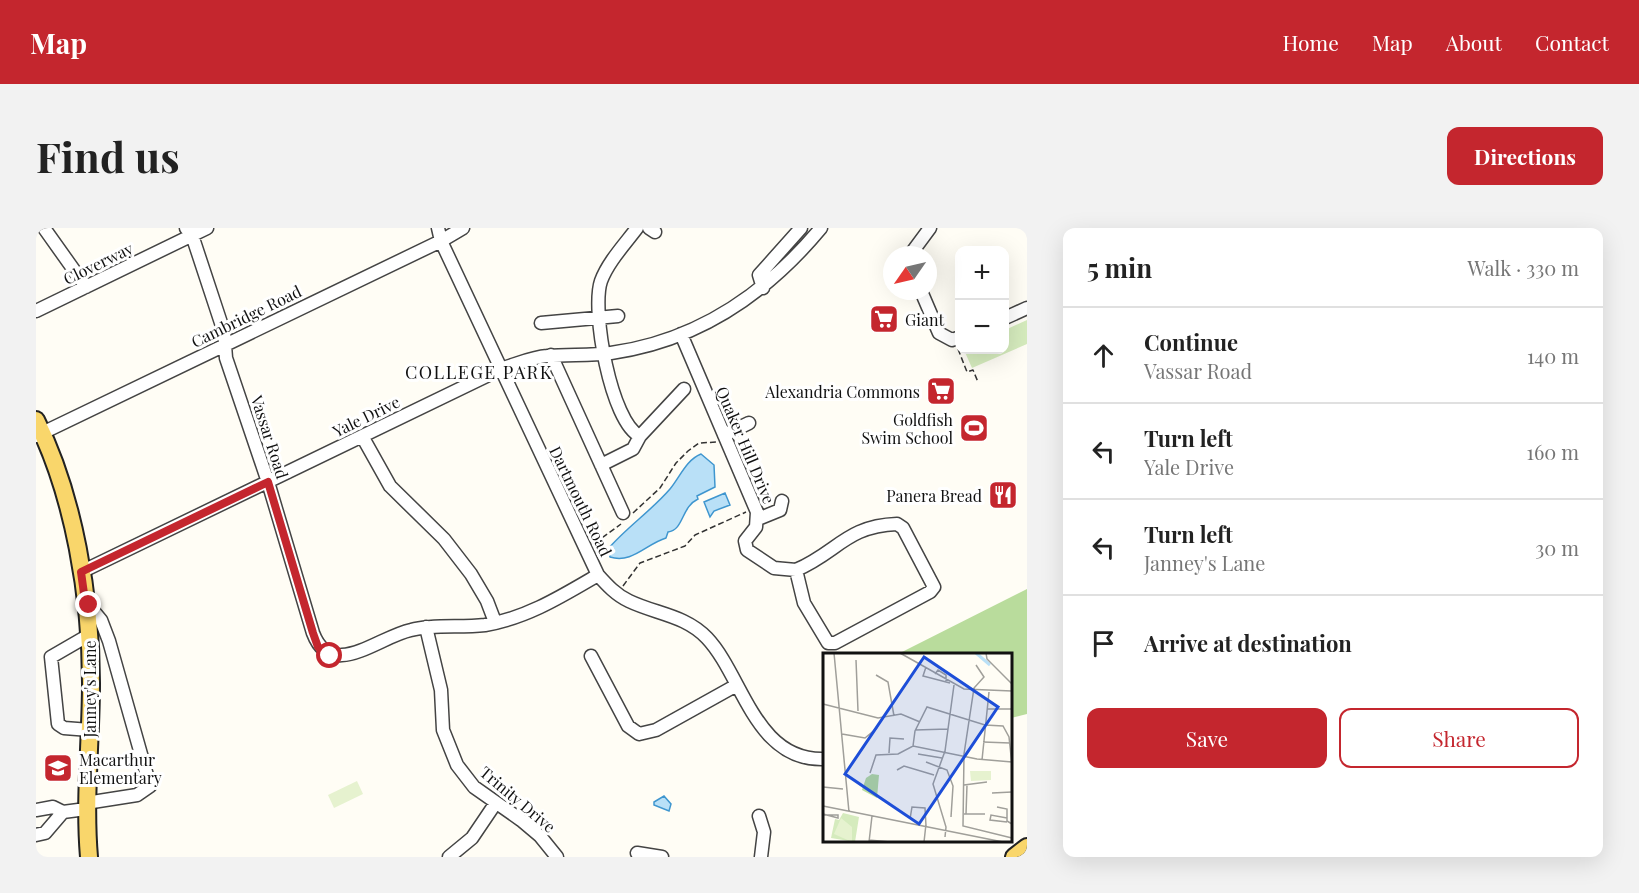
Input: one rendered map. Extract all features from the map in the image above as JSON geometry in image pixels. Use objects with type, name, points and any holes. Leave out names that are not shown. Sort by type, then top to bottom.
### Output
[{"type":"main road","name":"Janney's Lane","points":[[38,430],[60,478],[81,572],[85,601],[89,635],[90,730],[86,806],[89,857]]},
{"type":"main road","points":[[1014,857],[1027,847]]},
{"type":"street","points":[[44,228],[86,287]]},
{"type":"street","name":"Cloverway","points":[[36,311],[189,232],[207,228]]},
{"type":"street","name":"Dartmouth Road","points":[[438,228],[441,241],[500,369],[598,575],[617,594],[629,601],[690,623],[708,639],[762,727],[783,746],[807,758],[823,759]]},
{"type":"street","name":"Cambridge Road","points":[[38,430],[225,344],[441,241],[463,228]]},
{"type":"street","points":[[637,228],[601,280],[598,293],[603,354],[609,384],[633,431],[640,436]]},
{"type":"street","points":[[763,288],[759,275],[801,228]]},
{"type":"street","name":"Yale Drive","points":[[81,572],[500,369],[551,355],[603,354],[647,345],[681,334],[726,313],[763,288],[781,272],[821,228]]},
{"type":"street","points":[[917,246],[930,228]]},
{"type":"street","name":"Vassar Road","points":[[189,232],[224,332],[226,358],[268,482],[318,647],[327,654],[343,655],[403,632],[426,627]]},
{"type":"street","points":[[925,300],[939,333],[955,337]]},
{"type":"street","points":[[1009,316],[1027,308]]},
{"type":"street","points":[[541,323],[618,316]]},
{"type":"street","name":"Quaker Hill Drive","points":[[681,334],[757,514],[756,527],[745,540],[747,550],[774,568],[796,570]]},
{"type":"street","points":[[551,355],[600,465],[626,516]]},
{"type":"street","points":[[600,465],[630,452],[640,436],[684,389]]},
{"type":"street","points":[[725,436],[749,423]]},
{"type":"street","points":[[362,436],[390,486],[444,539],[471,574],[487,601],[495,622]]},
{"type":"street","points":[[757,514],[780,510],[782,501]]},
{"type":"street","points":[[897,524],[903,528],[934,587],[930,592],[831,644],[821,633],[804,603],[796,570],[814,563],[856,532],[897,524]]},
{"type":"street","points":[[426,627],[458,628],[495,622],[545,605],[598,575]]},
{"type":"street","points":[[36,835],[45,834],[63,812],[137,795],[150,786],[109,641],[101,620],[85,601]]},
{"type":"street","name":"Trinity Drive","points":[[426,627],[441,690],[444,730],[457,765],[474,787],[532,829],[557,857]]},
{"type":"street","points":[[89,635],[51,657],[58,724],[64,728],[90,730]]},
{"type":"street","points":[[591,656],[628,726],[639,734],[656,730],[735,686]]},
{"type":"street","points":[[449,857],[472,838],[495,804]]},
{"type":"street","points":[[36,810],[53,807],[63,812]]},
{"type":"street","points":[[759,816],[764,832],[761,857]]},
{"type":"street","points":[[637,853],[662,857]]},
{"type":"path","points":[[962,354],[967,372],[973,370],[978,382]]},
{"type":"path","points":[[585,549],[660,488],[676,463],[699,443],[717,442],[725,436]]},
{"type":"path","points":[[617,594],[640,563],[685,546],[692,538],[744,511],[757,514]]},
{"type":"green space","points":[[1027,320],[1027,344],[1009,352],[1009,328]]},
{"type":"green space","points":[[966,354],[1004,354],[972,368]]},
{"type":"green space","points":[[1027,589],[1027,714],[1012,718],[1012,653],[900,653]]},
{"type":"green space","points":[[357,781],[363,794],[334,808],[328,795]]},
{"type":"water","points":[[701,454],[714,465],[715,487],[697,496],[698,499],[688,507],[680,523],[668,532],[666,538],[632,556],[610,557],[608,549],[663,497],[687,465]]},
{"type":"water","points":[[725,493],[730,505],[714,511],[710,517],[704,502]]},
{"type":"water","points":[[664,796],[671,804],[669,811],[654,805],[654,802]]},
{"type":"place","name":"Giant","points":[[884,319]]},
{"type":"place","name":"Alexandria Commons","points":[[941,391]]},
{"type":"place","name":"Goldfish Swim School","points":[[974,428]]},
{"type":"place","name":"Panera Bread","points":[[1003,495]]},
{"type":"place","name":"Macarthur Elementary","points":[[58,768]]},
{"type":"district","name":"COLLEGE PARK","points":[[479,372]]},
{"type":"route","points":[[89,605],[85,601],[81,572],[268,482],[313,633],[318,647],[330,656]]}]
